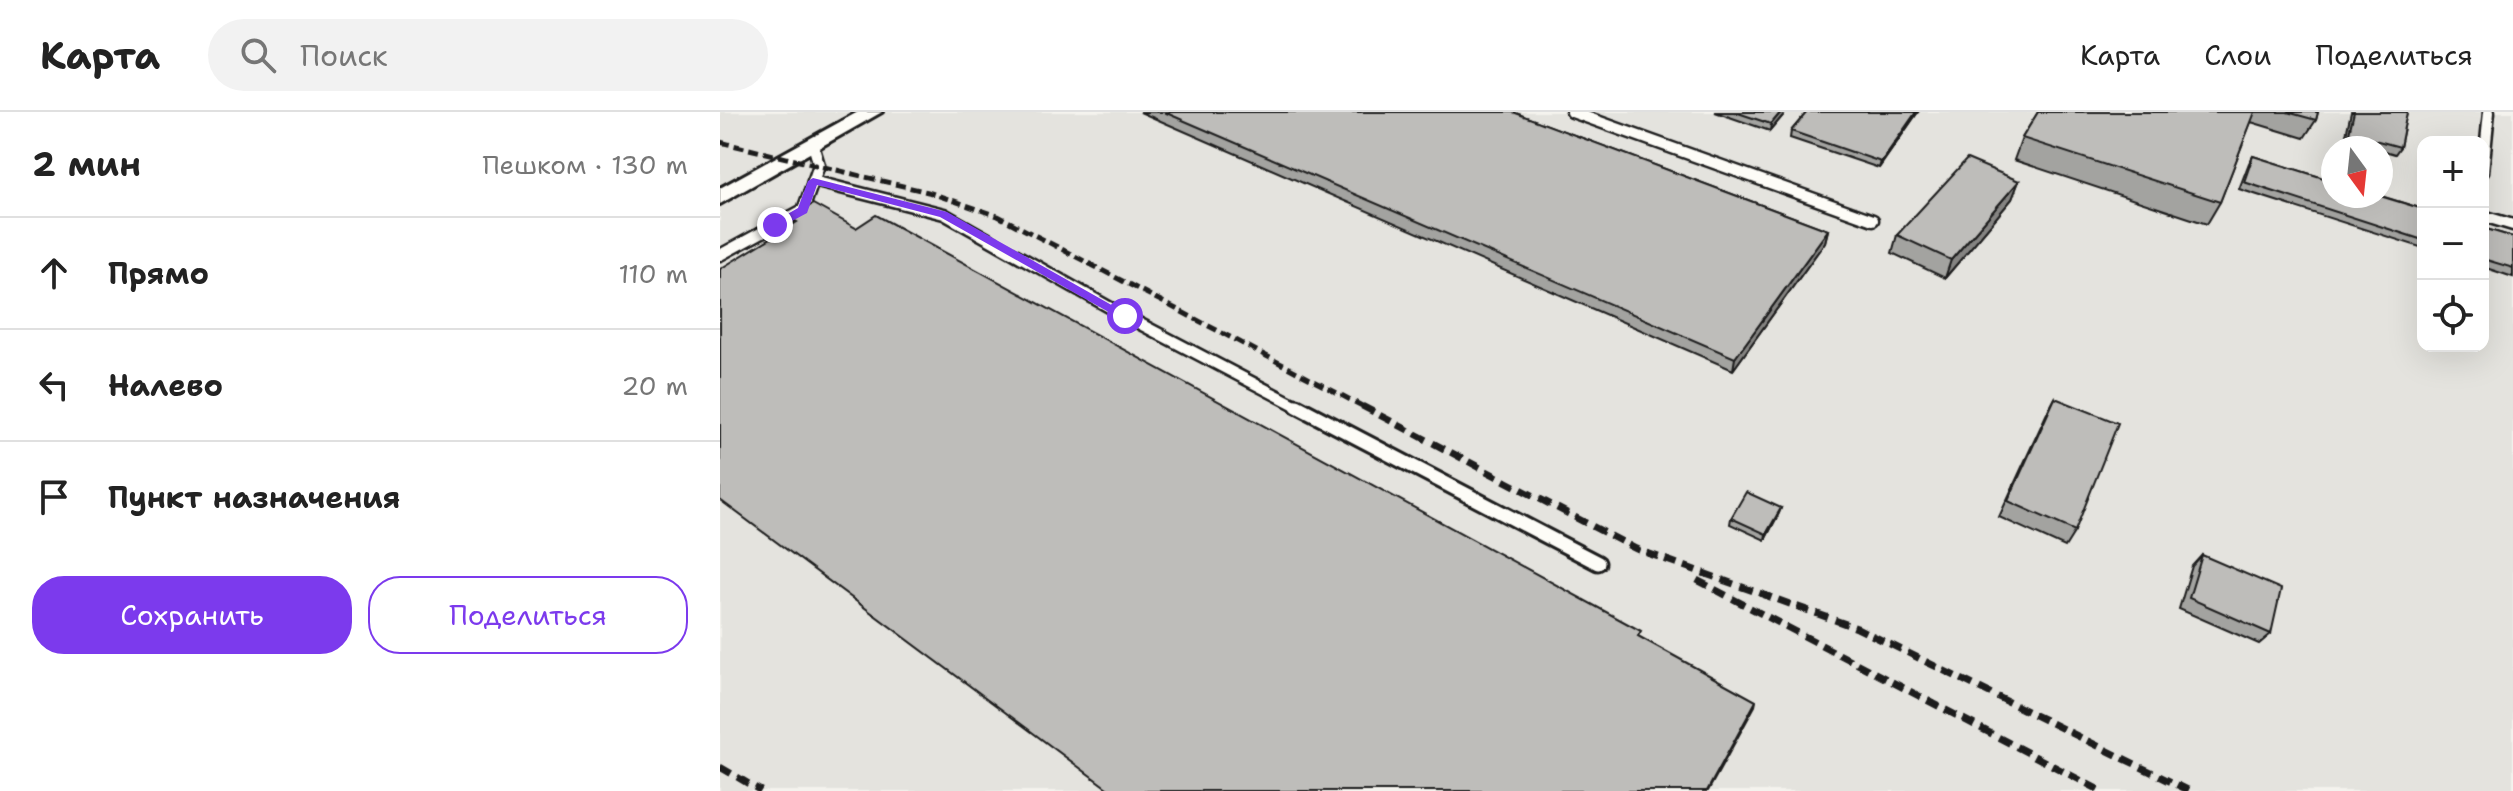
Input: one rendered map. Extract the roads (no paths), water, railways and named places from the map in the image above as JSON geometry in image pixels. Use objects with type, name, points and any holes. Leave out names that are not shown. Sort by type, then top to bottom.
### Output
[{"type":"street","points":[[720,197],[872,112]]},
{"type":"lane","points":[[1572,112],[1873,220]]},
{"type":"lane","points":[[2487,136],[2489,112]]},
{"type":"lane","points":[[720,255],[803,210],[819,165],[813,145]]},
{"type":"lane","points":[[813,181],[944,214],[1125,316],[1598,563]]},
{"type":"lane","points":[[2489,218],[2513,225]]},
{"type":"railway","points":[[720,142],[928,192],[998,216],[1366,408]]},
{"type":"railway","points":[[1362,406],[1636,549],[1857,628],[2190,791]]},
{"type":"railway","points":[[1697,580],[2101,791]]},
{"type":"railway","points":[[720,767],[761,791]]}]
